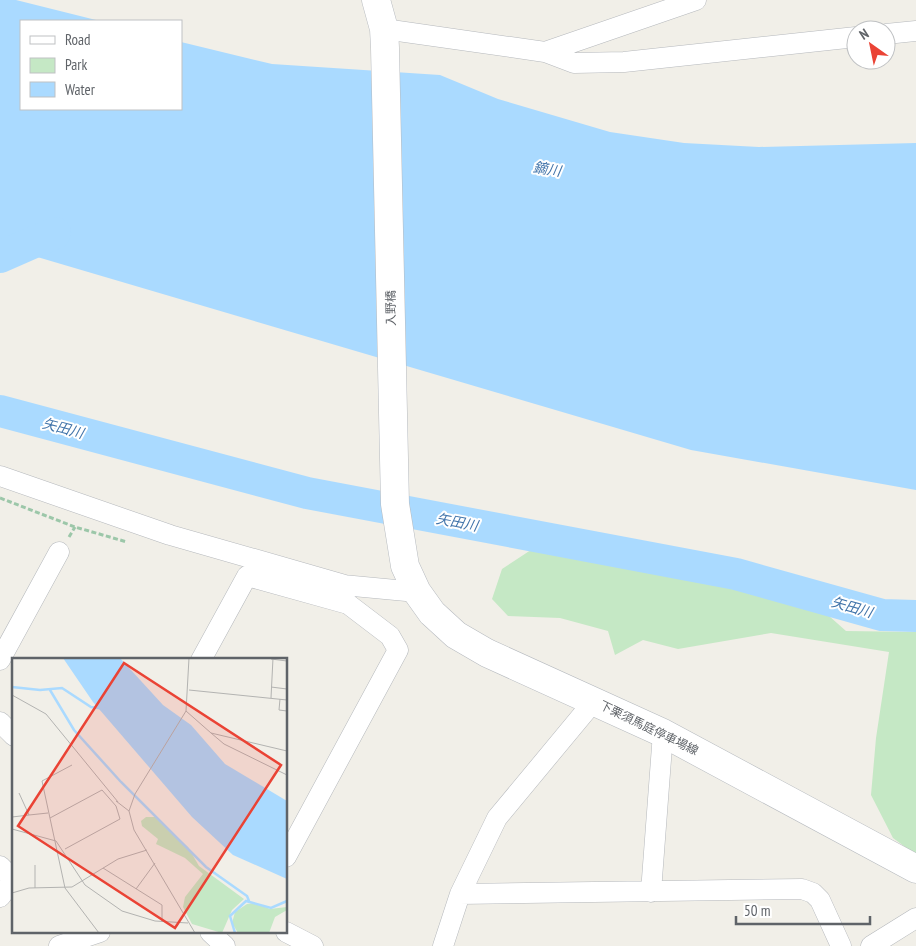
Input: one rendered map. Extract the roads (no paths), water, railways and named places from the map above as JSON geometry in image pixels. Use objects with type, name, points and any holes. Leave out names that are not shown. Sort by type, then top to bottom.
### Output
[{"type":"main road","points":[[376,0],[385,38]]},
{"type":"main road","name":"入野橋","points":[[385,38],[395,504],[405,566]]},
{"type":"main road","name":"下栗須馬庭停車場線","points":[[405,566],[417,592],[432,612],[456,635],[487,653],[663,733],[916,868]]},
{"type":"street","points":[[545,52],[696,0]]},
{"type":"street","points":[[896,33],[916,31]]},
{"type":"street","points":[[385,38],[545,52],[574,63],[624,62],[846,38]]},
{"type":"street","points":[[0,476],[170,535],[345,585]]},
{"type":"street","points":[[0,660],[58,552]]},
{"type":"street","points":[[247,576],[417,592]]},
{"type":"street","points":[[202,658],[247,576]]},
{"type":"street","points":[[247,576],[348,604],[390,636],[398,650],[288,853]]},
{"type":"street","points":[[443,946],[460,894],[497,818],[594,701]]},
{"type":"street","points":[[0,722],[12,734]]},
{"type":"street","points":[[651,892],[663,733]]},
{"type":"street","points":[[0,866],[8,873],[12,874]]},
{"type":"street","points":[[0,897],[12,882]]},
{"type":"street","points":[[460,894],[802,889],[813,892],[820,900],[841,946]]},
{"type":"street","points":[[871,946],[916,918]]},
{"type":"street","points":[[288,933],[313,946]]},
{"type":"street","points":[[59,946],[94,934]]},
{"type":"street","points":[[212,934],[225,946]]},
{"type":"water","name":"鏑川","points":[[0,0],[16,0],[96,20],[20,20],[20,110],[182,110],[182,42],[272,64],[440,75],[498,99],[610,132],[684,143],[759,147],[916,143],[916,490],[691,450],[0,246]]},
{"type":"waterway","name":"矢田川","points":[[0,257],[55,233]]},
{"type":"waterway","name":"矢田川","points":[[0,411],[307,493],[736,574],[882,615],[916,616]]}]
